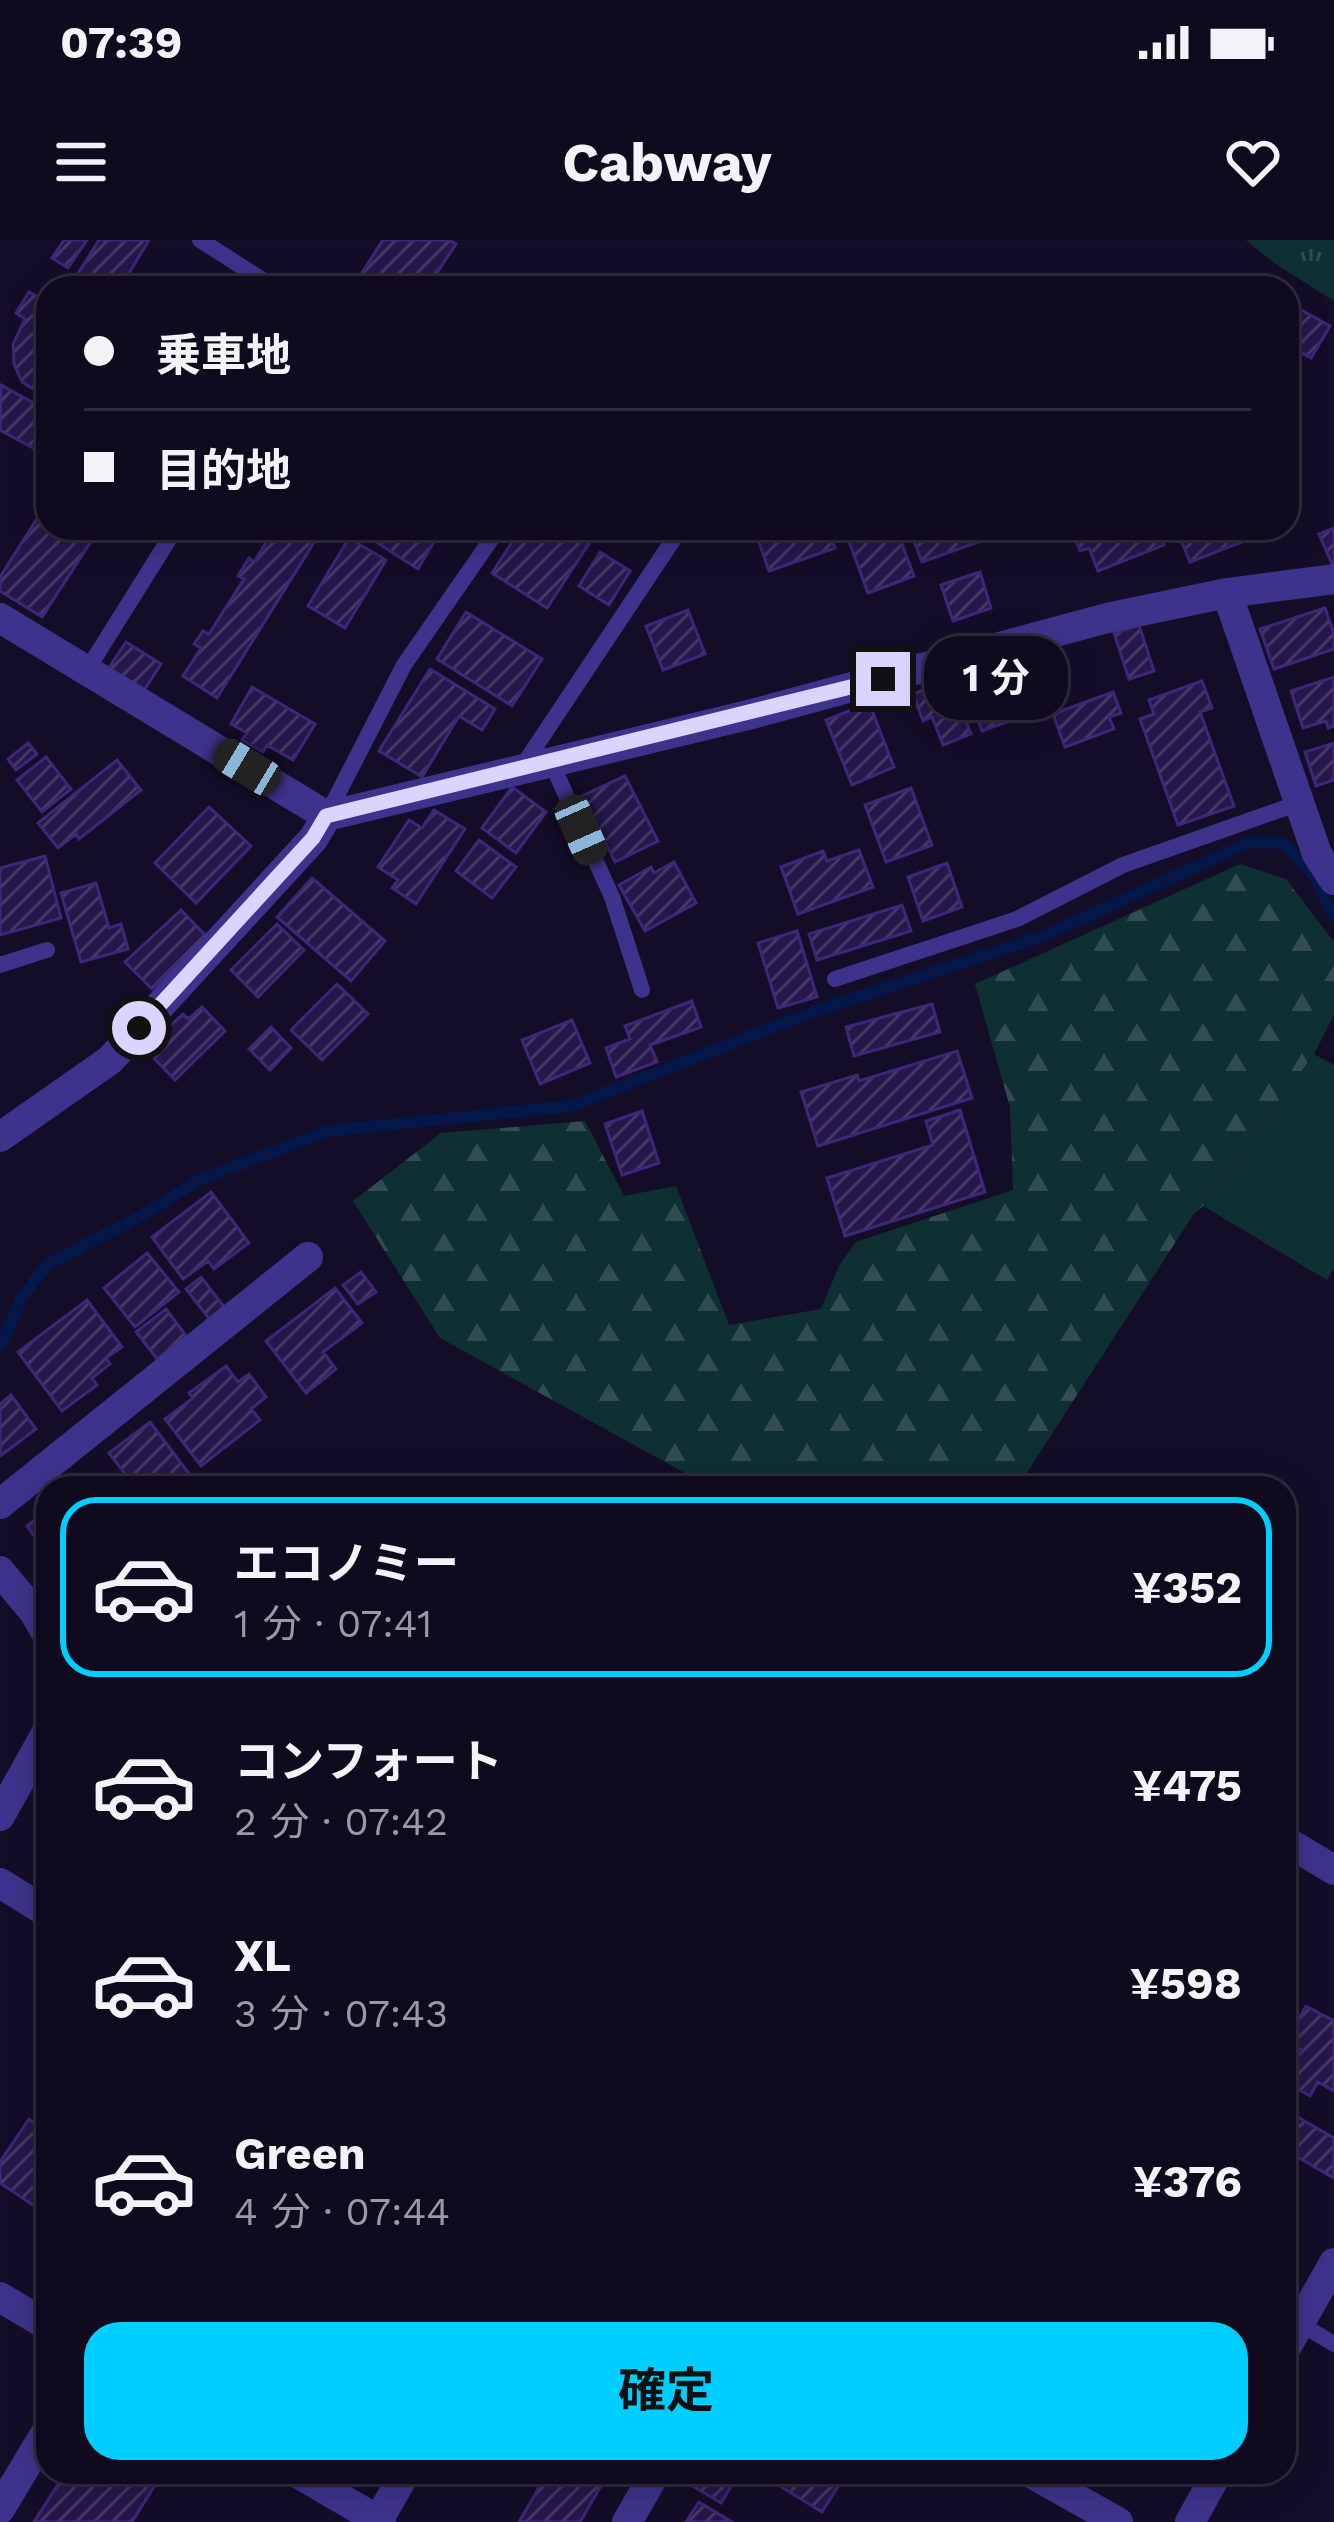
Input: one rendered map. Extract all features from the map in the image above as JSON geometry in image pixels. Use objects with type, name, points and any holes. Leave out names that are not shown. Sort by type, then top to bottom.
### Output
[{"type":"street","points":[[0,618],[326,816],[748,715],[1108,618],[1227,592],[1334,580]]},
{"type":"street","points":[[1227,592],[1317,854],[1334,880]]},
{"type":"street","points":[[0,1137],[110,1060],[313,838],[326,816]]},
{"type":"street","points":[[0,1504],[308,1257]]},
{"type":"street","points":[[0,1571],[36,1615]]},
{"type":"street","points":[[0,1816],[36,1752]]},
{"type":"street","points":[[1296,1847],[1334,1870]]},
{"type":"street","points":[[0,1883],[36,1906]]},
{"type":"street","points":[[1296,2330],[1334,2263]]},
{"type":"street","points":[[0,2297],[36,2319]]},
{"type":"street","points":[[0,2510],[36,2449]]},
{"type":"street","points":[[316,2484],[378,2522],[399,2484]]},
{"type":"street","points":[[627,2522],[649,2484]]},
{"type":"street","points":[[1050,2484],[1118,2522]]},
{"type":"street","points":[[1190,2522],[1211,2484]]},
{"type":"lane","points":[[200,240],[256,276]]},
{"type":"lane","points":[[86,670],[168,540]]},
{"type":"lane","points":[[326,816],[404,665],[491,540]]},
{"type":"lane","points":[[519,770],[673,540]]},
{"type":"lane","points":[[550,762],[612,897],[642,989]]},
{"type":"lane","points":[[835,979],[1017,919],[1123,865],[1299,802]]},
{"type":"lane","points":[[0,965],[47,950]]},
{"type":"lane","points":[[1296,2338],[1334,2344]]},
{"type":"green space","points":[[1246,240],[1334,240],[1334,301],[1299,276]]},
{"type":"green space","points":[[1240,864],[1286,879],[1334,942],[1334,1015],[1314,1054],[1193,1215],[1025,1476],[690,1476],[440,1338],[353,1201],[441,1133],[585,1121],[624,1196],[676,1186],[729,1325],[821,1309],[839,1266],[856,1242],[1013,1190],[1010,1107],[975,984]]},
{"type":"green space","points":[[1314,1054],[1334,1065],[1334,1268],[1327,1280],[1203,1206]]},
{"type":"building","points":[[64,240],[87,240],[68,268],[52,258]]},
{"type":"building","points":[[99,240],[149,240],[127,276],[76,276]]},
{"type":"building","points":[[383,240],[449,240],[456,244],[435,276],[360,276]]},
{"type":"building","points":[[29,292],[36,296],[36,391],[22,382],[14,364],[13,344],[25,319],[16,313]]},
{"type":"building","points":[[1299,309],[1330,326],[1311,358],[1299,352]]},
{"type":"building","points":[[1,385],[36,404],[36,450],[0,430]]},
{"type":"building","points":[[36,520],[36,540],[92,540],[42,617],[0,591],[0,577]]},
{"type":"building","points":[[1334,528],[1334,563],[1332,564],[1319,534]]},
{"type":"building","points":[[268,540],[316,540],[217,698],[183,676],[201,648],[194,644],[203,631],[209,634],[244,579],[238,576],[249,558],[254,562]]},
{"type":"building","points":[[348,540],[386,560],[345,628],[308,606]]},
{"type":"building","points":[[373,540],[435,540],[418,569]]},
{"type":"building","points":[[513,540],[590,542],[547,608],[492,573]]},
{"type":"building","points":[[758,540],[832,540],[835,548],[769,571]]},
{"type":"building","points":[[848,540],[900,540],[914,576],[868,593]]},
{"type":"building","points":[[914,540],[977,540],[978,542],[922,562]]},
{"type":"building","points":[[1076,540],[1162,540],[1164,545],[1098,571],[1089,548],[1080,551]]},
{"type":"building","points":[[1181,540],[1247,540],[1190,562]]},
{"type":"building","points":[[600,552],[630,571],[609,605],[579,586]]},
{"type":"building","points":[[980,572],[991,608],[953,621],[941,585]]},
{"type":"building","points":[[1325,608],[1334,649],[1274,669],[1260,629]]},
{"type":"building","points":[[688,610],[705,654],[663,670],[646,626]]},
{"type":"building","points":[[466,612],[542,659],[512,706],[437,659]]},
{"type":"building","points":[[1139,625],[1154,671],[1129,679],[1114,633]]},
{"type":"building","points":[[126,642],[161,664],[143,692],[108,669]]},
{"type":"building","points":[[1037,656],[1055,704],[982,731],[965,683]]},
{"type":"building","points":[[430,669],[495,709],[482,730],[459,716],[422,777],[379,751]]},
{"type":"building","points":[[1334,677],[1334,726],[1328,728],[1326,721],[1303,728],[1291,691]]},
{"type":"building","points":[[950,680],[971,734],[943,745],[932,717],[923,721],[913,694]]},
{"type":"building","points":[[1202,681],[1212,708],[1200,712],[1234,806],[1178,825],[1140,719],[1154,714],[1149,700]]},
{"type":"building","points":[[252,687],[315,724],[293,760],[267,745],[263,752],[242,740],[247,733],[231,724]]},
{"type":"building","points":[[1113,692],[1121,713],[1109,717],[1114,729],[1065,747],[1053,714]]},
{"type":"building","points":[[869,703],[894,767],[852,785],[826,720]]},
{"type":"building","points":[[28,743],[37,754],[16,770],[8,759]]},
{"type":"building","points":[[1334,743],[1334,780],[1316,786],[1305,752]]},
{"type":"building","points":[[46,757],[71,789],[42,812],[17,780]]},
{"type":"building","points":[[117,760],[141,790],[79,839],[76,834],[58,848],[38,823]]},
{"type":"building","points":[[625,776],[658,841],[615,862],[582,796]]},
{"type":"building","points":[[512,787],[546,812],[516,853],[482,828]]},
{"type":"building","points":[[911,788],[932,845],[886,862],[865,805]]},
{"type":"building","points":[[209,807],[251,846],[196,903],[155,863]]},
{"type":"building","points":[[434,810],[465,829],[416,904],[392,888],[398,880],[378,867],[409,820],[422,828]]},
{"type":"building","points":[[479,840],[516,867],[492,898],[456,871]]},
{"type":"building","points":[[859,850],[873,887],[798,914],[781,867],[823,851],[827,861]]},
{"type":"building","points":[[45,856],[61,918],[0,935],[0,868]]},
{"type":"building","points":[[674,862],[696,903],[645,931],[619,885],[651,867],[654,873]]},
{"type":"building","points":[[947,863],[962,907],[923,921],[908,877]]},
{"type":"building","points":[[312,878],[385,941],[351,981],[277,917]]},
{"type":"building","points":[[96,883],[109,928],[121,924],[128,949],[81,962],[61,893]]},
{"type":"building","points":[[902,905],[911,931],[817,960],[809,934]]},
{"type":"building","points":[[181,910],[207,937],[152,989],[125,962]]},
{"type":"building","points":[[277,924],[304,950],[258,997],[231,970]]},
{"type":"building","points":[[797,931],[817,997],[778,1008],[758,943]]},
{"type":"building","points":[[337,984],[368,1014],[322,1060],[291,1030]]},
{"type":"building","points":[[692,1001],[701,1027],[650,1045],[657,1062],[616,1077],[606,1048],[630,1039],[625,1026]]},
{"type":"building","points":[[932,1004],[940,1032],[854,1056],[846,1027]]},
{"type":"building","points":[[202,1007],[225,1031],[175,1080],[151,1055],[163,1044],[157,1038],[183,1014],[188,1019]]},
{"type":"building","points":[[572,1020],[590,1063],[540,1084],[522,1040]]},
{"type":"building","points":[[271,1027],[291,1048],[270,1070],[249,1049]]},
{"type":"building","points":[[957,1051],[972,1098],[818,1146],[801,1092],[857,1075],[859,1081]]},
{"type":"building","points":[[960,1110],[985,1192],[845,1236],[827,1178],[933,1145],[926,1121]]},
{"type":"building","points":[[642,1111],[659,1163],[622,1175],[605,1124]]},
{"type":"building","points":[[211,1192],[249,1243],[214,1269],[208,1261],[183,1279],[152,1237]]},
{"type":"building","points":[[147,1253],[179,1292],[135,1327],[104,1288]]},
{"type":"building","points":[[361,1272],[376,1292],[358,1304],[343,1285]]},
{"type":"building","points":[[201,1277],[225,1308],[210,1320],[186,1289]]},
{"type":"building","points":[[335,1288],[362,1323],[323,1352],[336,1369],[306,1393],[266,1341]]},
{"type":"building","points":[[87,1300],[122,1347],[106,1358],[110,1364],[92,1378],[97,1385],[62,1411],[18,1352]]},
{"type":"building","points":[[166,1309],[187,1337],[157,1359],[136,1332]]},
{"type":"building","points":[[226,1366],[238,1382],[249,1374],[266,1397],[251,1409],[260,1420],[201,1466],[165,1419],[193,1398],[189,1393]]},
{"type":"building","points":[[11,1395],[36,1429],[0,1456],[0,1404]]},
{"type":"building","points":[[150,1422],[191,1476],[127,1476],[109,1453]]},
{"type":"building","points":[[1306,2006],[1334,2021],[1334,2091],[1318,2082],[1310,2096],[1296,2088],[1296,2060],[1302,2050],[1296,2047],[1296,2024]]},
{"type":"building","points":[[1296,2116],[1334,2138],[1334,2178],[1297,2157]]},
{"type":"building","points":[[29,2119],[36,2124],[36,2207],[0,2183],[0,2162]]},
{"type":"building","points":[[58,2484],[156,2484],[132,2522],[34,2522]]},
{"type":"building","points":[[541,2484],[602,2484],[580,2522],[519,2522]]},
{"type":"building","points":[[689,2484],[733,2484],[721,2503]]},
{"type":"building","points":[[777,2484],[840,2484],[822,2512]]},
{"type":"building","points":[[699,2502],[732,2522],[686,2522]]},
{"type":"waterway","points":[[0,1347],[22,1297],[48,1264],[201,1179],[328,1131],[571,1106],[818,1010],[1044,936],[1250,842],[1283,843],[1313,874],[1334,915]]},
{"type":"route","points":[[139,1028],[313,838],[326,816],[883,679]]}]
